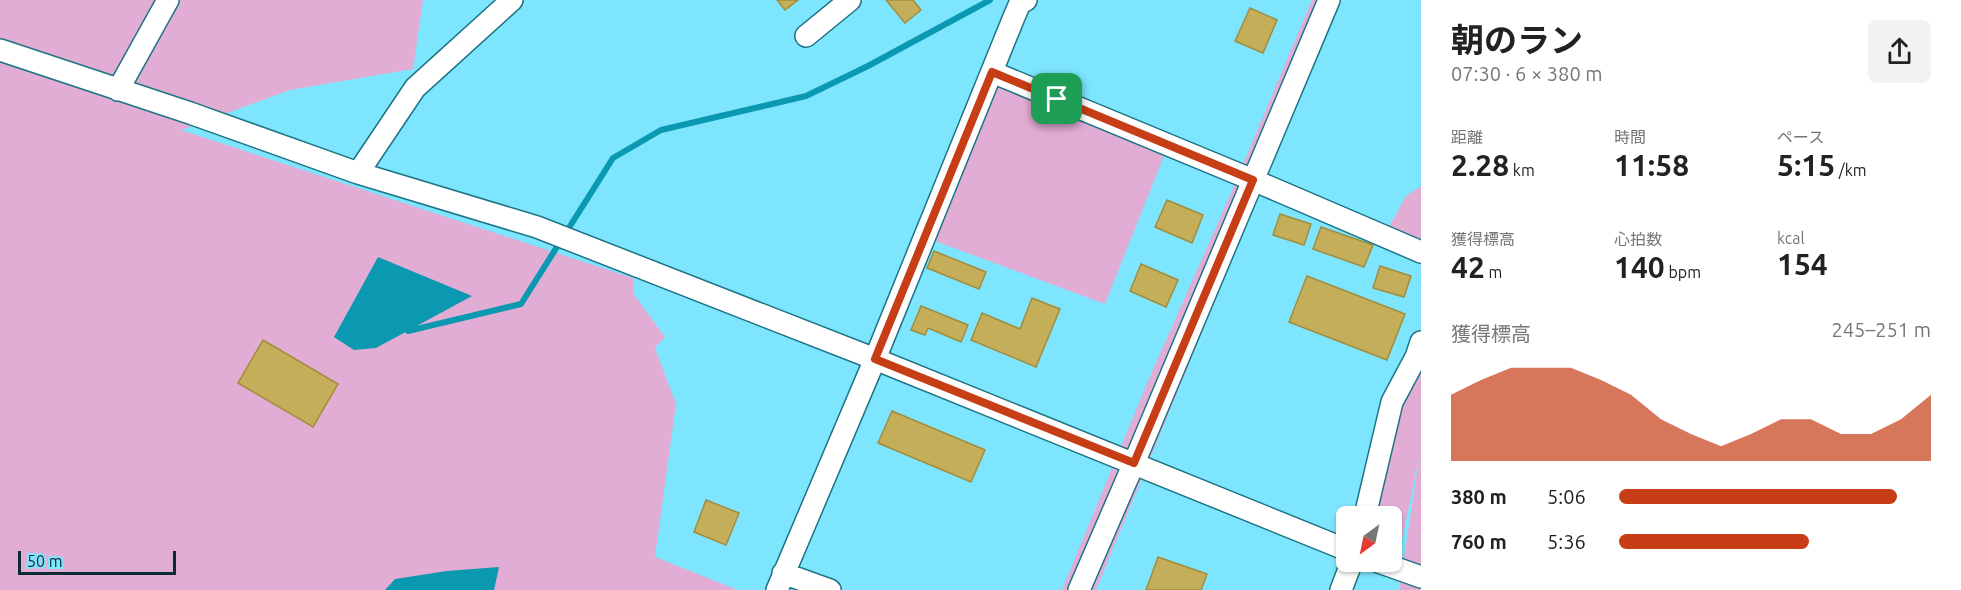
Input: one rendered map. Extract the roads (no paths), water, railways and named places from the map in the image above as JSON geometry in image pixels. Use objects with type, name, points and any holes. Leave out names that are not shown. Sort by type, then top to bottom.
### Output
[{"type":"street","points":[[118,90],[168,0]]},
{"type":"street","points":[[358,172],[415,88],[512,0]]},
{"type":"street","points":[[830,590],[780,582],[875,359],[1020,3],[1026,0]]},
{"type":"street","points":[[1079,590],[1329,0]]},
{"type":"street","points":[[806,36],[840,3]]},
{"type":"street","points":[[0,50],[358,172],[537,227],[875,359],[1336,546]]},
{"type":"street","points":[[992,72],[1421,252]]},
{"type":"street","points":[[1367,506],[1392,402],[1416,357],[1421,342]]},
{"type":"street","points":[[1402,571],[1421,577]]},
{"type":"street","points":[[1341,590],[1348,572]]},
{"type":"water","points":[[378,257],[472,296],[376,348],[354,350],[334,337]]},
{"type":"water","points":[[499,567],[494,590],[385,590],[395,579],[447,571]]},
{"type":"waterway","points":[[408,331],[521,304],[613,158],[661,130],[806,96],[868,66],[990,0]]}]
